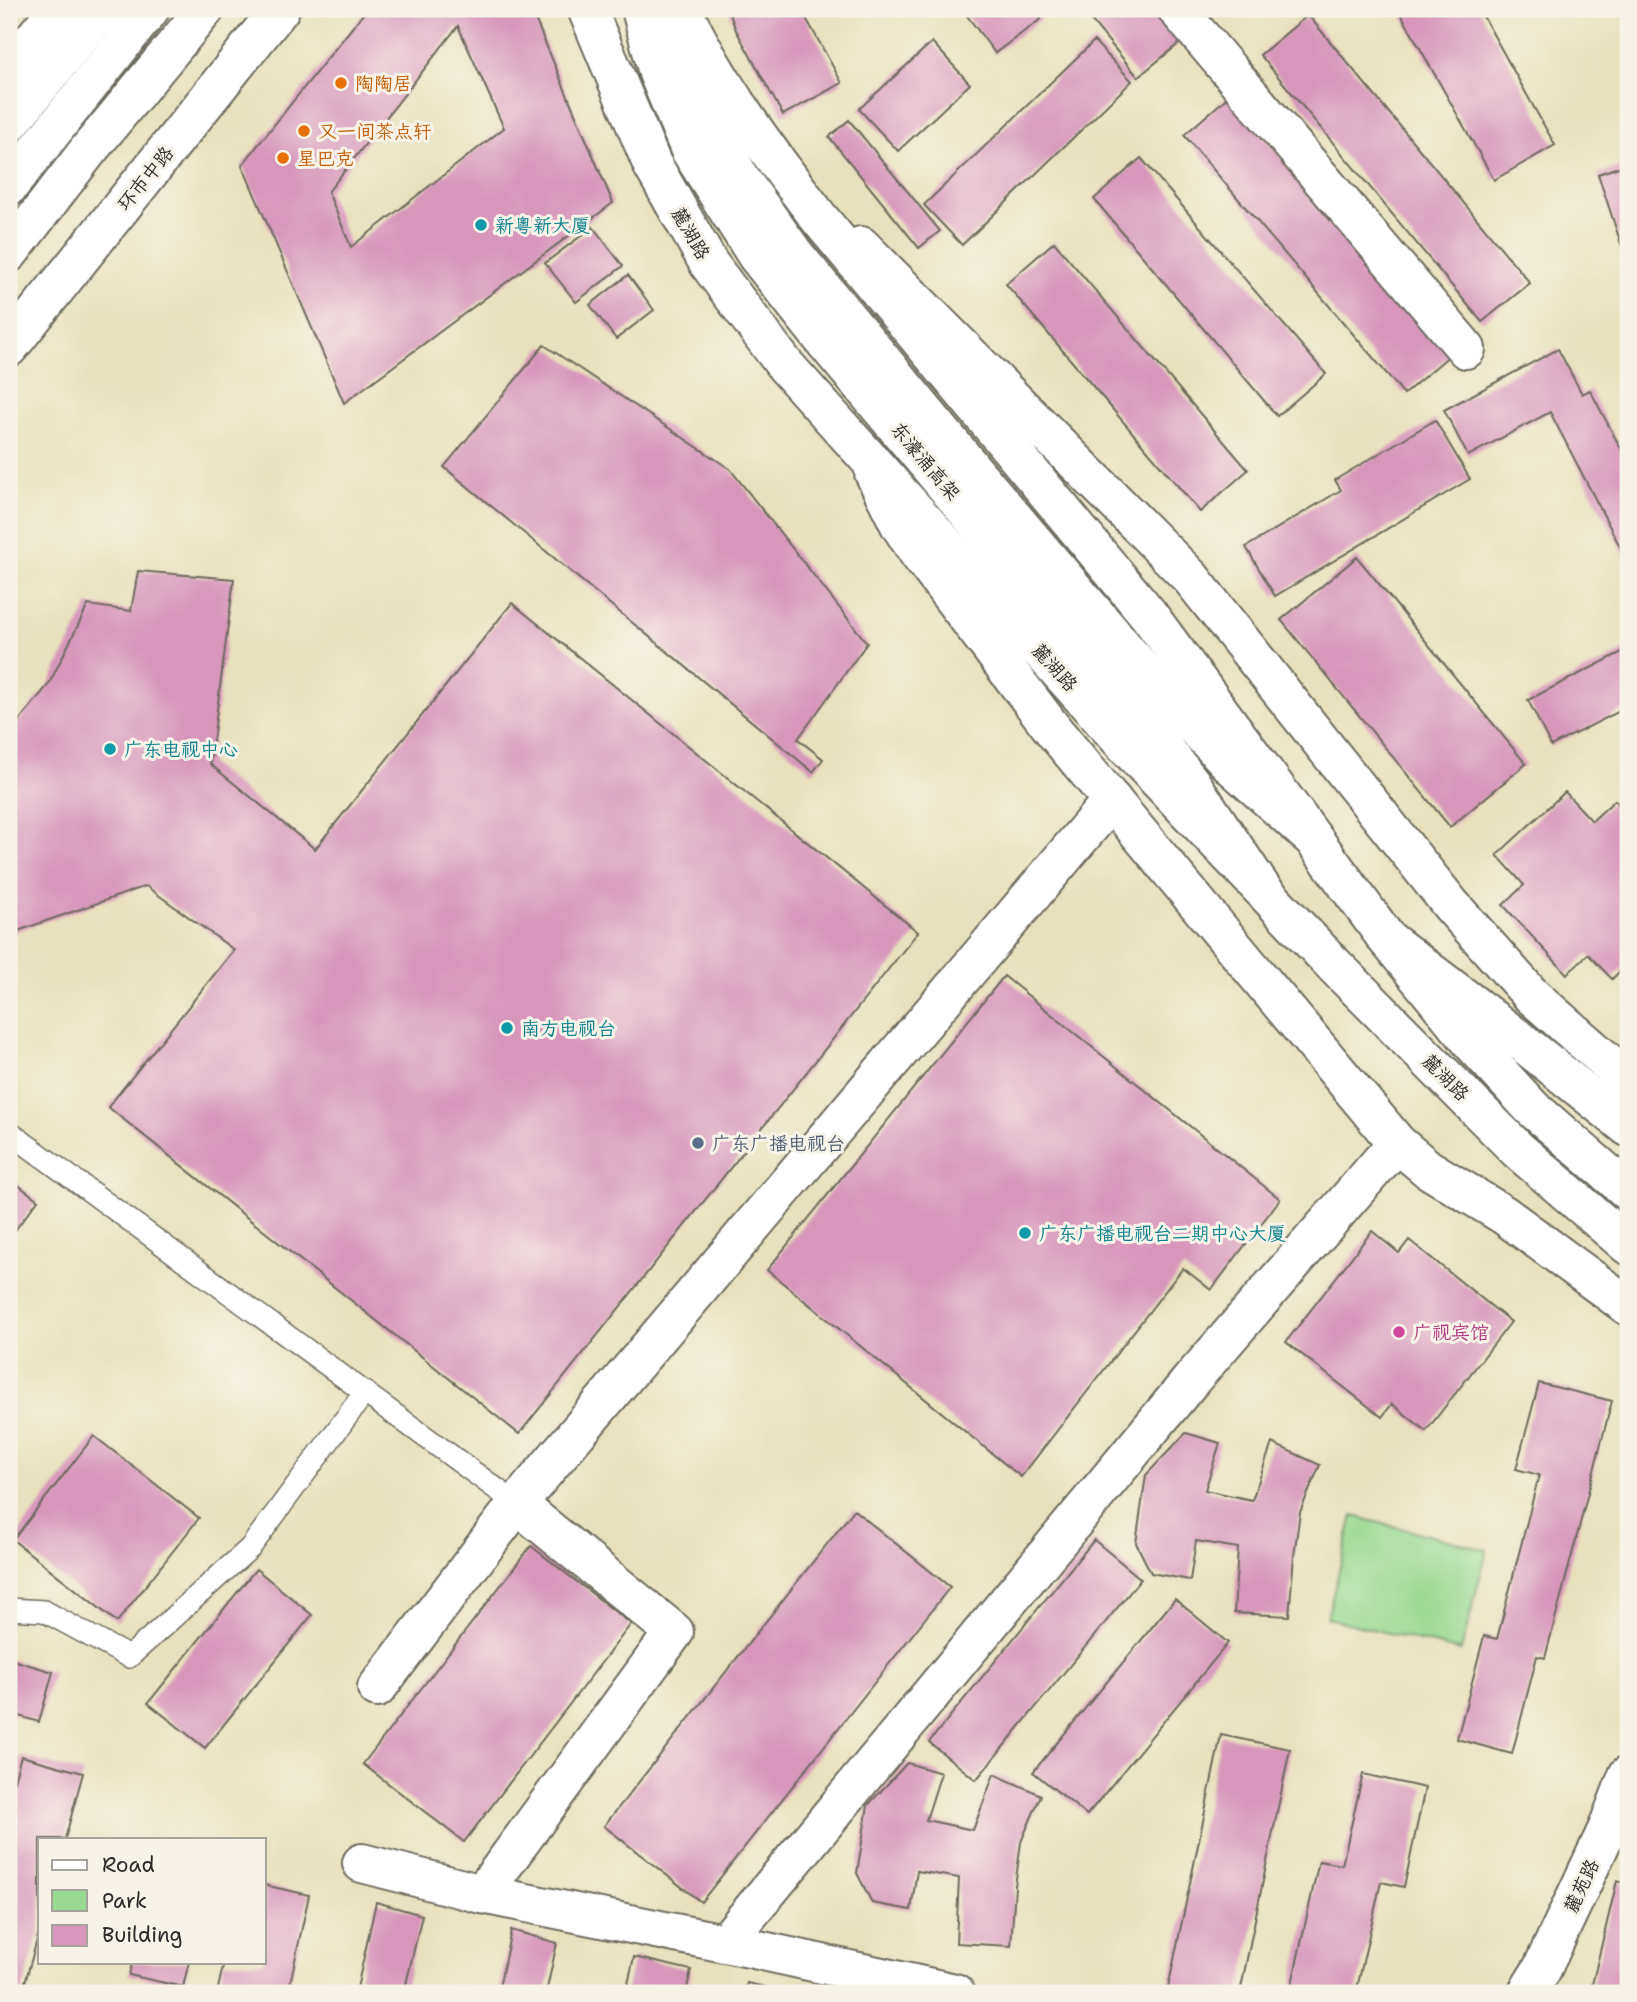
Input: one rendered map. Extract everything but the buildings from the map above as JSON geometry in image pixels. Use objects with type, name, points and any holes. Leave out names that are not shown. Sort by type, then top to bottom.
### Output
[{"type":"main road","points":[[9,69],[66,25],[102,9]]},
{"type":"main road","points":[[9,186],[150,9]]},
{"type":"main road","points":[[9,253],[87,152],[205,9]]},
{"type":"main road","name":"环市中路","points":[[9,347],[280,9]]},
{"type":"main road","name":"麓湖路","points":[[587,9],[652,164],[709,264],[784,364],[1126,746],[1332,964],[1518,1150],[1628,1245]]},
{"type":"main road","name":"东濠涌高架","points":[[641,9],[658,73],[690,150],[757,256],[839,333],[1158,688],[1232,766],[1308,834]]},
{"type":"main road","name":"东濠涌高架","points":[[672,9],[687,63],[711,122],[739,177],[795,255],[839,333],[1191,783],[1260,886]]},
{"type":"main road","points":[[682,9],[700,46],[768,152],[819,218],[1148,614],[1387,939],[1472,1044],[1531,1107],[1628,1191]]},
{"type":"main road","points":[[1177,9],[1466,349]]},
{"type":"main road","points":[[9,124],[66,25]]},
{"type":"main road","points":[[768,152],[1191,578],[1451,905],[1531,995],[1628,1080]]},
{"type":"main road","points":[[863,452],[900,525],[919,554],[1054,731],[1397,1143],[1428,1169],[1504,1215],[1628,1307]]},
{"type":"main road","points":[[377,1688],[517,1504],[1112,800]]},
{"type":"main road","points":[[1387,939],[1628,1127]]},
{"type":"main road","points":[[725,1943],[1192,1379],[1397,1143]]},
{"type":"main road","points":[[482,1895],[674,1632],[517,1504]]},
{"type":"main road","name":"麓苑路","points":[[1527,1993],[1542,1969],[1595,1855],[1628,1775]]},
{"type":"main road","points":[[362,1863],[482,1895],[725,1943],[955,1993]]},
{"type":"lane","points":[[9,1132],[517,1504]]},
{"type":"lane","points":[[9,1609],[44,1611],[129,1657],[250,1548],[365,1392]]},
{"type":"green space","points":[[1353,1516],[1487,1550],[1461,1651],[1327,1618]]},
{"type":"place","name":"陶陶居","points":[[341,83]]},
{"type":"place","name":"又一间茶点轩","points":[[304,131]]},
{"type":"place","name":"星巴克","points":[[283,158]]},
{"type":"place","name":"新粤新大厦","points":[[481,225]]},
{"type":"place","name":"广东电视中心","points":[[110,749]]},
{"type":"place","name":"南方电视台","points":[[507,1028]]},
{"type":"place","name":"广东广播电视台","points":[[698,1143]]},
{"type":"place","name":"广东广播电视台二期中心大厦","points":[[1025,1233]]},
{"type":"place","name":"广视宾馆","points":[[1399,1332]]}]
